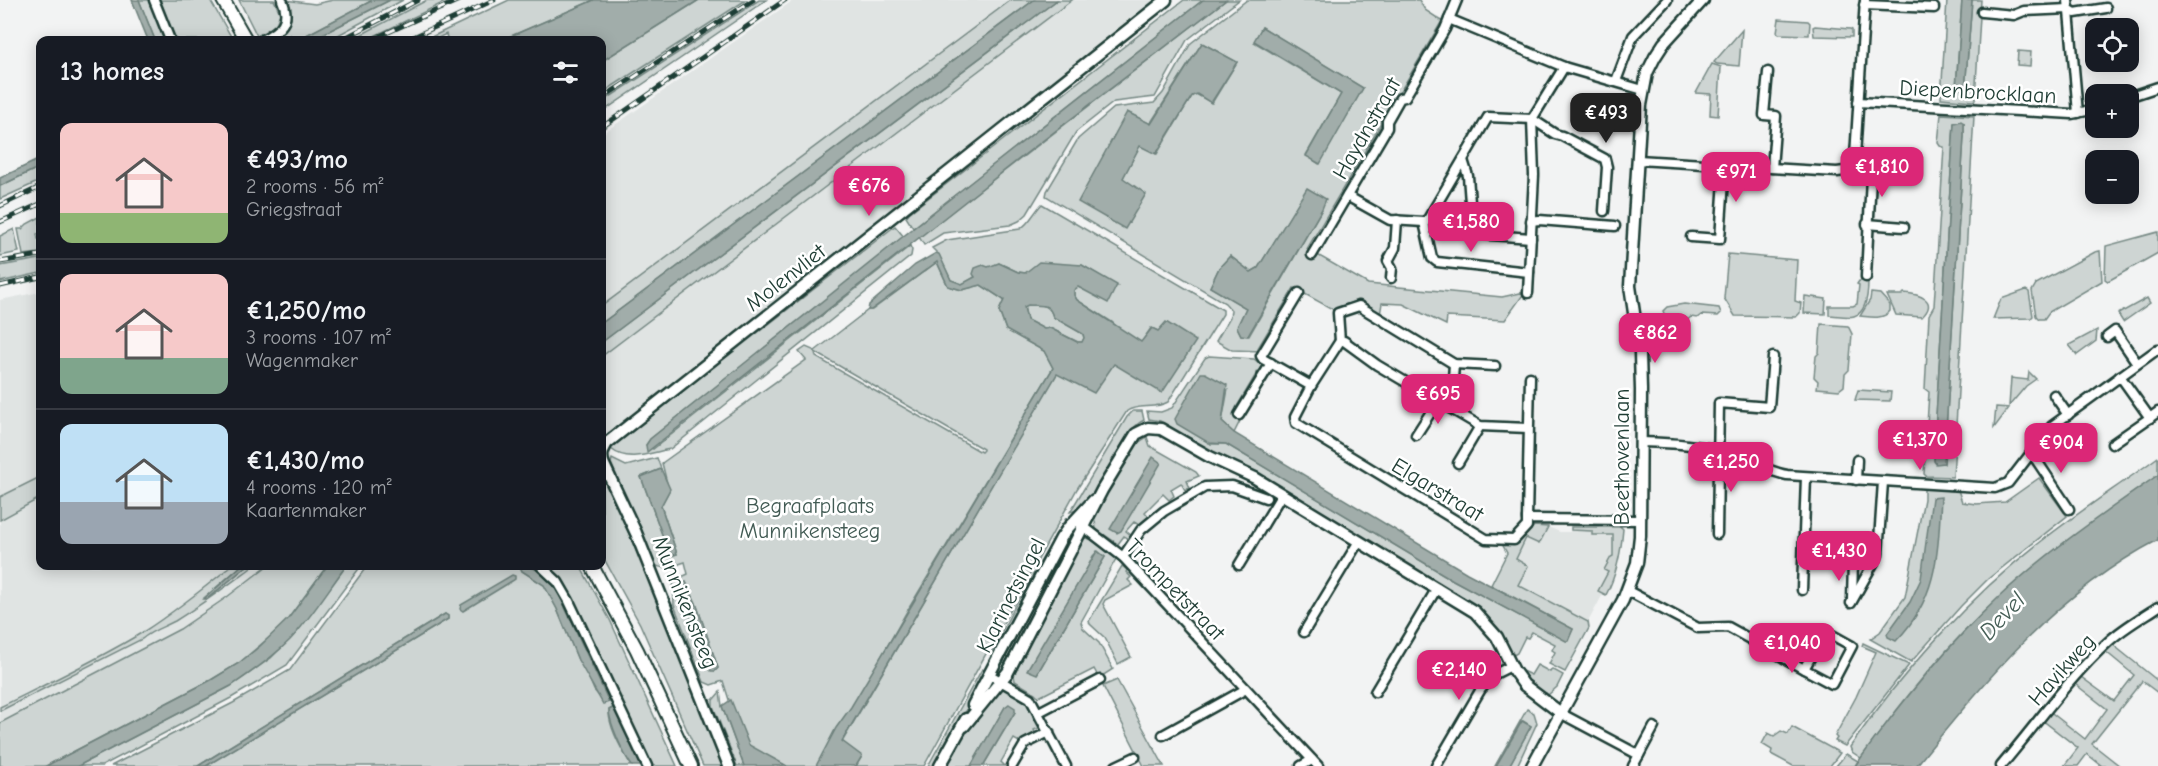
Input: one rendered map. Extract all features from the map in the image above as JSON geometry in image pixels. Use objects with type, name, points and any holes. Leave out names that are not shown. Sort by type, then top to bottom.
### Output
[{"type":"main road","points":[[223,0],[244,36]]},
{"type":"main road","points":[[594,570],[633,640],[691,766]]},
{"type":"street","points":[[154,0],[168,36]]},
{"type":"street","points":[[269,36],[284,23],[286,11],[282,0]]},
{"type":"street","name":"Molenvliet","points":[[606,445],[1166,0]]},
{"type":"street","name":"Haydnstraat","points":[[1312,255],[1387,128],[1387,121],[1400,98],[1405,97],[1449,19],[1457,0]]},
{"type":"street","points":[[1616,81],[1633,36],[1667,0]]},
{"type":"street","name":"Beethovenlaan","points":[[1532,766],[1628,591],[1639,551],[1640,353],[1630,285],[1643,90],[1647,73],[1664,43],[1702,0]]},
{"type":"street","points":[[1638,160],[1848,172],[1852,170],[1855,156],[1864,2],[1934,8]]},
{"type":"street","points":[[2069,5],[2075,13],[2106,8]]},
{"type":"street","points":[[1982,12],[2014,15],[2024,11],[2069,5]]},
{"type":"street","points":[[2069,5],[2079,113]]},
{"type":"street","points":[[1449,19],[1564,67],[1643,90]]},
{"type":"street","points":[[1528,293],[1534,176],[1532,118],[1564,67]]},
{"type":"street","points":[[1767,72],[1764,115],[1776,116],[1772,168]]},
{"type":"street","points":[[2139,93],[2158,87]]},
{"type":"street","name":"Diepenbrocklaan","points":[[1858,102],[2085,112]]},
{"type":"street","points":[[1347,196],[1390,220],[1424,222],[1428,219],[1488,117],[1532,118],[1555,134],[1605,159],[1604,211]]},
{"type":"street","points":[[1855,156],[1872,157],[1866,277]]},
{"type":"street","points":[[1462,160],[1468,176],[1472,229],[1477,234],[1531,238]]},
{"type":"street","points":[[1691,237],[1720,239],[1725,165]]},
{"type":"street","points":[[1391,278],[1392,268],[1388,261],[1395,248],[1397,220]]},
{"type":"street","points":[[1532,221],[1615,226]]},
{"type":"street","points":[[1424,222],[1432,258],[1437,262],[1529,272]]},
{"type":"street","points":[[1867,224],[1904,227]]},
{"type":"street","points":[[1299,293],[1261,356],[1311,386]]},
{"type":"street","points":[[1495,366],[1454,364],[1359,306],[1338,313],[1340,341],[1344,341],[1377,365],[1480,426],[1528,428]]},
{"type":"street","points":[[2107,337],[2115,332],[2137,363]]},
{"type":"street","name":"Elgarstraat","points":[[1340,341],[1311,386],[1295,417],[1296,423],[1486,539],[1514,540],[1527,526],[1527,519]]},
{"type":"street","points":[[1641,441],[1703,446],[1732,455],[1770,472],[1806,477],[1995,489],[2008,483],[2045,434],[2158,349]]},
{"type":"street","points":[[1717,534],[1719,403],[1769,407],[1773,357]]},
{"type":"street","points":[[1239,415],[1271,363]]},
{"type":"street","points":[[1451,409],[1454,364]]},
{"type":"street","points":[[2120,376],[2150,418]]},
{"type":"street","points":[[1530,377],[1527,519],[1640,520]]},
{"type":"street","points":[[2054,395],[2068,415]]},
{"type":"street","points":[[1416,435],[1438,401]]},
{"type":"street","points":[[2112,444],[2158,412]]},
{"type":"street","points":[[1458,462],[1480,426]]},
{"type":"street","name":"Klarinetsingel","points":[[964,726],[1008,672],[1102,490],[1136,434],[1155,427],[1255,478],[1475,612],[1497,637],[1511,666],[1527,688],[1562,714]]},
{"type":"street","points":[[2031,452],[2069,509]]},
{"type":"street","points":[[1856,480],[1857,460]]},
{"type":"street","name":"Munnikensteeg","points":[[606,469],[644,551],[729,766]]},
{"type":"street","points":[[1802,590],[1806,477]]},
{"type":"street","points":[[1853,561],[1851,603],[1878,555],[1883,482]]},
{"type":"street","points":[[1123,556],[1142,530],[1164,511],[1205,487],[1232,486],[1266,498]]},
{"type":"street","name":"Klarinetsingel","points":[[940,766],[964,726],[1051,557],[1074,520],[1102,490]]},
{"type":"street","points":[[1239,565],[1282,494]]},
{"type":"street","name":"Trompetstraat","points":[[1074,520],[1123,556],[1315,763]]},
{"type":"street","points":[[1304,632],[1359,541]]},
{"type":"street","points":[[545,570],[558,582],[569,601],[647,766]]},
{"type":"street","points":[[1375,692],[1437,588]]},
{"type":"street","points":[[1628,591],[1698,628],[1728,627],[1804,669],[1832,684],[1852,646],[1825,631],[1804,669]]},
{"type":"street","name":"Havikweg","points":[[2001,766],[2083,667],[2109,641],[2158,607]]},
{"type":"street","points":[[1436,766],[1481,689],[1495,674],[1511,666]]},
{"type":"street","points":[[990,675],[1030,698],[1066,766]]},
{"type":"street","points":[[1039,712],[1100,680]]},
{"type":"street","points":[[1163,735],[1246,689]]},
{"type":"street","points":[[1562,714],[1639,755]]},
{"type":"street","points":[[1633,766],[1654,727]]},
{"type":"street","points":[[1012,766],[1025,744],[1049,732]]},
{"type":"street","points":[[1116,766],[1135,757]]},
{"type":"street","name":"Trompetstraat","points":[[1301,766],[1315,763]]},
{"type":"shaded area","points":[[794,0],[1162,0],[606,443],[606,131]]},
{"type":"shaded area","points":[[36,293],[36,570],[329,570],[267,648],[54,766],[0,766],[0,300]]},
{"type":"shaded area","points":[[1548,527],[1560,532],[1570,532],[1571,527],[1621,527],[1623,529],[1615,575],[1606,595],[1603,594],[1588,622],[1518,585],[1528,566],[1515,560],[1527,538],[1539,544]]},
{"type":"green space","points":[[139,0],[152,0],[166,36],[153,36]]},
{"type":"green space","points":[[157,0],[210,0],[231,36],[171,36]]},
{"type":"green space","points":[[239,0],[274,0],[280,13],[275,27],[261,36],[257,36]]},
{"type":"green space","points":[[285,0],[315,4],[333,0],[373,0],[305,36],[277,36],[284,28]]},
{"type":"green space","points":[[390,0],[403,0],[336,36],[319,36]]},
{"type":"green space","points":[[427,0],[449,0],[374,36],[359,36]]},
{"type":"green space","points":[[509,0],[594,0],[511,36],[446,36],[446,34],[433,36]]},
{"type":"green space","points":[[699,0],[746,0],[606,90],[606,58]]},
{"type":"green space","points":[[759,0],[766,0],[606,109],[606,99]]},
{"type":"green space","points":[[1011,0],[1034,0],[606,320],[606,303]]},
{"type":"green space","points":[[1057,0],[1072,0],[606,353],[606,339]]},
{"type":"green space","points":[[1184,0],[1203,0],[913,228],[906,217],[909,213]]},
{"type":"green space","points":[[1226,0],[1239,0],[1187,40],[1155,97],[1114,102],[1076,132],[1027,214],[1019,221],[1010,225],[943,233],[924,245],[919,237]]},
{"type":"green space","points":[[1247,0],[1419,0],[1425,10],[1442,21],[1307,249],[1368,284],[1502,297],[1525,292],[1505,320],[1447,317],[1446,325],[1403,304],[1382,303],[1380,315],[1357,300],[1334,310],[1294,288],[1258,348],[1261,351],[1232,350],[1216,341],[1230,317],[1231,310],[1225,303],[1046,196],[1078,139],[1114,108],[1154,103],[1163,93],[1191,43]],"holes":[[[1262,27],[1363,88],[1319,164],[1306,155],[1341,94],[1254,42]],[[1202,43],[1237,62],[1212,103],[1196,94],[1192,96],[1157,154],[1140,145],[1123,178],[1127,112],[1150,124]],[[1307,189],[1322,209],[1249,336],[1241,335],[1237,327],[1246,308],[1210,287],[1219,268],[1230,256],[1251,272],[1258,268]]]},
{"type":"green space","points":[[1947,0],[1962,0],[1956,88],[1965,90],[1972,0],[1981,0],[1975,100],[1973,101],[1941,98]]},
{"type":"green space","points":[[1779,19],[1808,21],[1810,23],[1809,35],[1779,34],[1777,32]]},
{"type":"green space","points":[[1813,27],[1850,29],[1852,37],[1814,36]]},
{"type":"green space","points":[[1742,30],[1739,66],[1714,62]]},
{"type":"green space","points":[[2018,51],[2031,52],[2030,66],[2017,65]]},
{"type":"green space","points":[[1712,64],[1721,67],[1718,116],[1710,115],[1711,94],[1696,93]]},
{"type":"green space","points":[[1941,114],[1974,116],[1953,477],[1924,474],[1929,392],[1925,389],[1929,315],[1934,306],[1944,147],[1938,143]],"holes":[[[1954,123],[1964,123],[1964,136],[1944,463],[1934,449]]]},
{"type":"green space","points":[[36,169],[36,183],[0,199],[0,186]]},
{"type":"green space","points":[[1042,204],[1223,310],[1223,314],[1168,402],[1157,406],[1136,407],[1127,411],[1077,489],[924,766],[856,766],[861,758],[842,742],[1057,373],[1113,363],[1158,331],[1151,328],[1141,343],[1077,300],[1074,290],[1078,287],[1085,290],[1117,286],[1082,265],[1026,273],[1018,272],[999,263],[962,284],[951,280],[939,255],[932,248],[947,240],[1020,229],[1027,224]]},
{"type":"green space","points":[[36,219],[36,253],[23,255],[18,229],[22,229]]},
{"type":"green space","points":[[895,226],[904,237],[650,439],[646,445],[653,449],[910,246],[911,256],[670,449],[632,456],[611,449],[612,446]]},
{"type":"green space","points":[[14,229],[19,252],[0,256],[0,236]]},
{"type":"green space","points":[[2158,232],[2158,253],[2108,281],[2105,279],[2106,246]]},
{"type":"green space","points":[[2100,251],[2102,281],[2049,312],[2044,319],[2039,319],[2036,316],[2032,291],[2036,284]]},
{"type":"green space","points":[[1728,254],[1797,260],[1795,301],[1801,303],[1800,313],[1796,317],[1735,316],[1724,298]]},
{"type":"green space","points":[[36,260],[36,274],[0,282],[0,266]]},
{"type":"green space","name":"Begraafplaats Munnikensteeg","points":[[937,262],[948,286],[962,290],[981,285],[1004,300],[999,311],[1006,330],[1044,351],[1053,368],[906,613],[820,766],[776,766],[745,750],[723,681],[711,685],[704,682],[674,605],[673,581],[688,574],[685,562],[666,568],[654,564],[611,463],[612,459],[626,466],[657,458],[661,469],[641,477],[670,556],[677,554],[661,506],[669,491],[662,463],[806,360],[799,352],[806,347],[815,351],[868,310],[872,310]],"holes":[[[815,352],[983,449],[983,450],[981,452],[816,357]],[[686,582],[696,603],[718,668],[715,671],[680,586]]]},
{"type":"green space","points":[[1859,281],[1868,282],[1866,301],[1862,310],[1851,317],[1829,315],[1829,306],[1857,304]]},
{"type":"green space","points":[[2026,290],[2029,292],[2033,316],[2031,318],[1993,319],[2001,299]]},
{"type":"green space","points":[[1871,293],[1880,294],[1890,305],[1890,311],[1884,316],[1860,316],[1870,300]]},
{"type":"green space","points":[[1904,293],[1916,295],[1928,302],[1927,311],[1922,317],[1896,315],[1887,295]]},
{"type":"green space","points":[[1805,296],[1826,299],[1825,314],[1804,313]]},
{"type":"green space","points":[[2147,298],[2150,303],[2123,322],[2118,314]]},
{"type":"green space","points":[[1684,304],[1719,308],[1721,313],[1718,316],[1691,317],[1685,322],[1667,321],[1663,311],[1667,307]]},
{"type":"green space","points":[[1024,306],[1047,307],[1053,317],[1083,334],[1082,342],[1050,328],[1044,329],[1027,320]]},
{"type":"green space","points":[[1821,324],[1848,326],[1852,334],[1849,370],[1845,374],[1844,386],[1839,390],[1817,388],[1818,381],[1814,377],[1816,356],[1819,353]]},
{"type":"green space","points":[[2097,330],[2096,341],[2077,355],[2069,345]]},
{"type":"green space","points":[[1209,356],[1254,359],[1264,367],[1262,372],[1258,371],[1236,408],[1239,410],[1236,416],[1241,419],[1234,433],[1222,422],[1228,389],[1211,444],[1226,444],[1453,580],[1567,641],[1573,629],[1491,585],[1507,553],[1502,544],[1517,544],[1534,526],[1548,527],[1539,544],[1526,538],[1516,559],[1528,566],[1518,585],[1588,622],[1589,628],[1565,672],[1549,664],[1555,652],[1552,650],[1555,644],[1532,632],[1528,638],[1525,637],[1517,653],[1512,656],[1495,628],[1473,604],[1307,504],[1221,458],[1160,421],[1149,419],[1147,411],[1161,412],[1172,408],[1205,358]]},
{"type":"green space","points":[[2029,372],[2036,379],[2026,386],[2009,406],[2011,378],[2028,380]]},
{"type":"green space","points":[[1858,390],[1891,392],[1890,401],[1855,400]]},
{"type":"green space","points":[[1996,407],[2009,408],[1994,428]]},
{"type":"green space","points":[[1133,411],[1142,411],[1144,420],[1125,439],[1092,497],[1082,507],[1070,512],[1127,417]]},
{"type":"green space","points":[[1147,437],[1150,446],[1196,472],[1199,476],[1187,481],[1190,488],[1185,490],[1181,483],[1171,489],[1174,496],[1169,500],[1163,494],[1145,512],[1150,518],[1141,526],[1134,522],[1126,531],[1133,537],[1131,540],[1124,536],[1118,544],[1096,529],[1095,521],[1092,519],[1135,445]]},
{"type":"green space","points":[[2158,457],[2158,475],[2059,548],[1982,613],[1927,673],[1861,758],[1852,752],[1850,747],[1892,691],[1939,636],[1989,585],[2057,529]]},
{"type":"green space","points":[[2039,478],[2067,516],[1988,579],[1911,662],[1870,639],[1880,632],[1905,597],[1924,499],[1924,488],[1958,490],[1962,502],[1976,504],[2005,502]]},
{"type":"green space","points":[[36,479],[36,500],[0,520],[0,497]]},
{"type":"green space","points":[[606,481],[671,632],[724,766],[703,766],[640,624],[606,562]]},
{"type":"green space","points":[[1066,518],[1070,520],[997,657],[990,654],[1018,600]]},
{"type":"green space","points":[[1571,527],[1621,527],[1623,529],[1618,563],[1606,595],[1598,591],[1608,572],[1604,570],[1613,556],[1613,535],[1592,535],[1592,531],[1571,530]]},
{"type":"green space","points":[[1072,529],[1076,532],[1009,664],[1001,660],[1065,538]]},
{"type":"green space","points":[[1083,539],[1090,539],[1117,557],[1081,622],[1083,628],[1099,643],[1113,669],[1099,678],[1094,669],[1039,697],[1015,681],[1014,675],[1017,668],[1014,667]],"holes":[[[1098,551],[1105,557],[1037,674],[1093,556]]]},
{"type":"green space","points":[[1122,566],[1127,570],[1126,572],[1131,577],[1128,580],[1133,585],[1105,600],[1103,604],[1131,657],[1118,664],[1105,638],[1089,621]]},
{"type":"green space","points":[[226,570],[236,570],[204,598],[207,599],[242,570],[248,570],[205,601],[175,621],[0,711],[0,707],[90,662],[143,632]]},
{"type":"green space","points":[[262,570],[324,570],[277,631],[239,663],[211,680],[46,766],[0,766],[0,723],[180,629]]},
{"type":"green space","points":[[343,570],[358,570],[287,665],[231,698],[102,766],[78,766],[231,686],[271,658],[297,632]]},
{"type":"green space","points":[[364,570],[522,570],[544,585],[594,690],[603,701],[609,702],[555,586],[535,570],[541,570],[556,583],[645,766],[642,766],[612,708],[609,710],[609,717],[613,731],[632,766],[206,766],[448,619],[445,614],[198,766],[111,766],[233,703],[290,670]]},
{"type":"green space","points":[[548,570],[582,570],[610,620],[677,766],[652,766],[584,627]]},
{"type":"green space","points":[[1863,643],[1909,665],[1845,746],[1835,741],[1837,738],[1835,736],[1876,652],[1862,646]]},
{"type":"green space","points":[[2112,644],[2158,681],[2158,693],[2142,681],[2092,744],[2120,766],[2102,766],[2087,754],[2078,766],[2064,766],[2078,748],[2041,719],[2048,710],[2085,739],[2107,709],[2075,684],[2081,677],[2114,701],[2134,675],[2105,651]]},
{"type":"green space","points":[[1537,665],[1550,672],[1552,669],[1563,675],[1557,687],[1548,695],[1546,693],[1543,695],[1521,673],[1522,671],[1531,675]]},
{"type":"green space","points":[[982,669],[988,672],[935,766],[928,766]]},
{"type":"green space","points":[[1117,680],[1164,766],[1144,766],[1103,686]]},
{"type":"green space","points":[[1002,688],[1027,700],[1036,716],[1033,717],[1039,728],[1021,743],[1014,739],[1001,762],[1005,766],[983,766],[1015,712],[1005,707],[971,766],[945,766],[977,712]]},
{"type":"green space","points":[[720,692],[722,706],[744,766],[737,766],[713,706],[713,700]]},
{"type":"green space","points":[[1527,709],[1534,713],[1537,723],[1517,766],[1509,766],[1531,726],[1523,721],[1495,766]]},
{"type":"green space","points":[[1792,727],[1840,753],[1830,766],[1793,766],[1771,754],[1772,750],[1762,744],[1768,733],[1774,736],[1781,731],[1788,734]]},
{"type":"green space","points":[[1846,754],[1858,761],[1855,766],[1836,766]]},
{"type":"water","points":[[132,0],[139,0],[153,36],[146,36]]},
{"type":"water","points":[[373,0],[390,0],[319,36],[305,36]]},
{"type":"water","points":[[594,0],[699,0],[606,58],[606,36],[511,36]]},
{"type":"water","points":[[1034,0],[1057,0],[606,339],[606,320]]},
{"type":"water","points":[[1203,0],[1226,0],[1028,152],[647,452],[646,445],[650,439]]},
{"type":"water","points":[[1962,0],[1972,0],[1965,90],[1956,89]]},
{"type":"water","points":[[1262,27],[1363,88],[1320,164],[1306,156],[1341,94],[1254,41]]},
{"type":"water","points":[[1202,43],[1237,62],[1211,103],[1197,94],[1192,96],[1156,154],[1140,146],[1123,178],[1146,194],[1125,229],[1078,202],[1127,112],[1151,124]]},
{"type":"water","points":[[1961,121],[1964,123],[1964,136],[1944,463],[1936,464],[1934,449],[1954,123]]},
{"type":"water","points":[[36,161],[36,169],[0,186],[0,178]]},
{"type":"water","points":[[1307,188],[1326,199],[1322,209],[1248,336],[1241,335],[1237,327],[1246,308],[1210,287],[1219,268],[1230,256],[1251,272],[1258,268]]},
{"type":"water","points":[[936,253],[939,254],[951,280],[962,284],[975,277],[973,274],[975,268],[983,265],[988,267],[999,263],[1025,273],[1039,262],[1082,265],[1117,285],[1108,303],[1078,287],[1074,290],[1077,300],[1141,342],[1152,328],[1158,331],[1166,322],[1196,341],[1162,393],[1114,364],[1094,393],[1057,374],[842,741],[862,756],[856,766],[816,766],[836,728],[851,707],[1053,368],[1044,351],[1006,330],[999,311],[1004,300],[981,285],[962,290],[948,286],[937,262],[868,310],[869,305],[915,265]],"holes":[[[1028,305],[1047,307],[1053,317],[1083,334],[1082,342],[1077,342],[1050,328],[1044,329],[1027,320],[1024,307]]]},
{"type":"water","points":[[1201,373],[1227,385],[1222,422],[1234,433],[1467,573],[1573,629],[1568,641],[1453,580],[1226,444],[1209,443],[1177,424],[1175,419]]},
{"type":"water","points":[[1153,457],[1161,463],[1121,531],[1117,533],[1110,529]]},
{"type":"water","points":[[661,469],[670,489],[661,506],[677,554],[670,556],[641,477]]},
{"type":"water","name":"Devel","points":[[2158,475],[2158,540],[2121,561],[2087,585],[2025,640],[1969,701],[1916,766],[1855,766],[1923,678],[1999,597],[2057,548]]},
{"type":"water","points":[[1941,497],[1937,556],[1928,591],[1910,625],[1896,641],[1887,634],[1910,602],[1921,579],[1932,498]]},
{"type":"water","points":[[1097,551],[1105,557],[1037,674],[1027,670]]},
{"type":"water","points":[[237,570],[242,570],[207,599],[204,599]]},
{"type":"water","points":[[324,570],[343,570],[290,640],[231,686],[78,766],[46,766],[211,680],[239,663],[288,619]]},
{"type":"water","points":[[522,571],[540,571],[555,586],[609,702],[603,704],[578,660],[557,609],[544,585]]},
{"type":"water","points":[[512,575],[515,579],[512,581],[463,611],[460,609],[461,605]]},
{"type":"water","points":[[686,582],[696,603],[718,668],[715,671],[711,671],[708,667],[680,586]]},
{"type":"water","points":[[445,614],[448,619],[206,766],[198,766]]},
{"type":"water","points":[[731,700],[749,745],[787,766],[744,766],[722,706]]},
{"type":"water","points":[[1009,704],[1015,708],[1015,712],[983,766],[971,766],[1005,707]]},
{"type":"water","points":[[613,708],[642,766],[632,766],[621,747],[610,716],[609,710]]},
{"type":"water","points":[[1522,721],[1531,726],[1509,766],[1496,766]]},
{"type":"railway","points":[[349,36],[418,0]]},
{"type":"railway","points":[[380,36],[459,0]]},
{"type":"railway","points":[[416,36],[494,0]]},
{"type":"railway","points":[[606,95],[753,0]]},
{"type":"railway","points":[[606,124],[785,0]]},
{"type":"railway","points":[[0,206],[36,189]]},
{"type":"railway","points":[[0,222],[36,206]]},
{"type":"railway","points":[[0,262],[36,256]]},
{"type":"railway","points":[[0,286],[36,278]]}]
